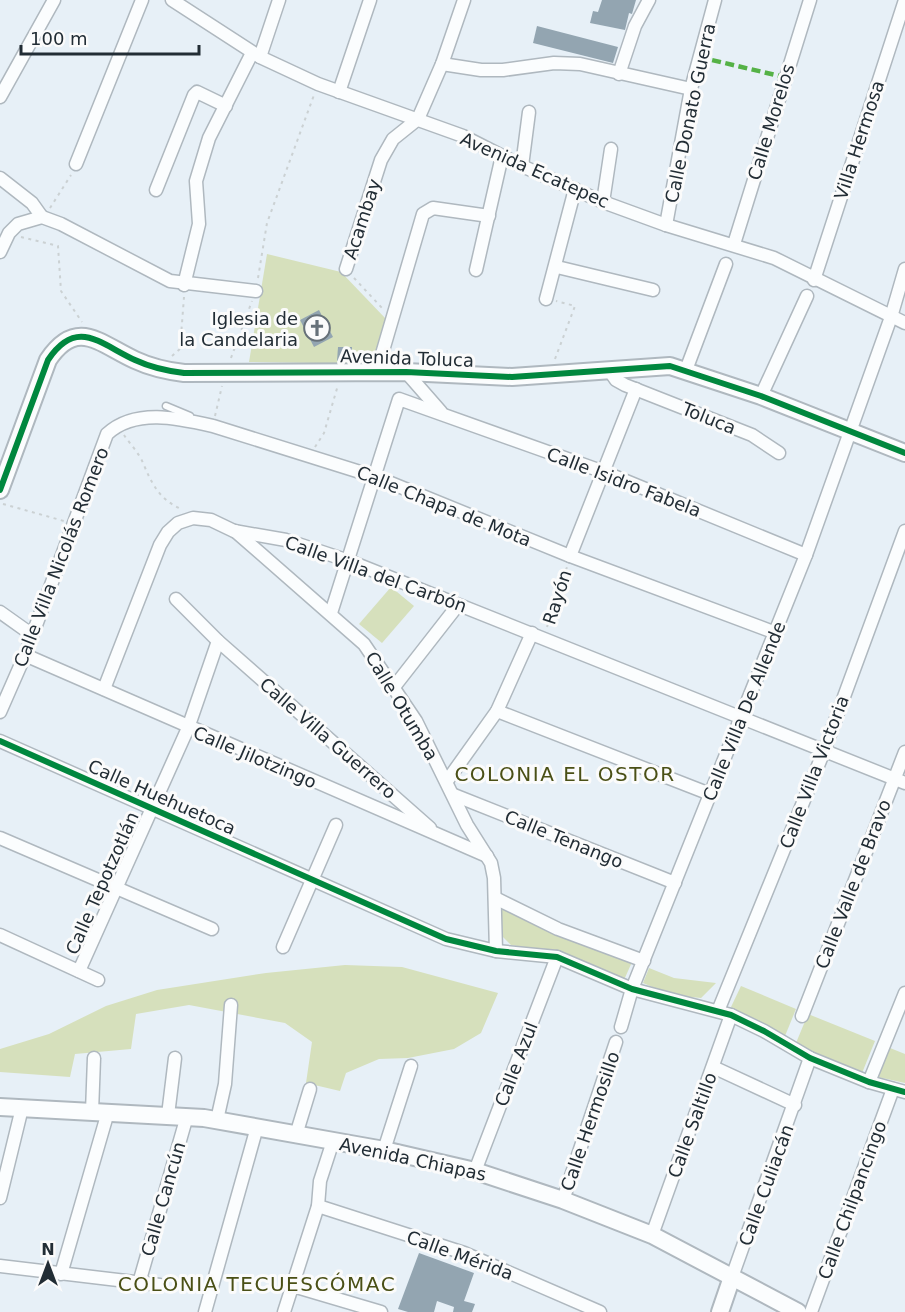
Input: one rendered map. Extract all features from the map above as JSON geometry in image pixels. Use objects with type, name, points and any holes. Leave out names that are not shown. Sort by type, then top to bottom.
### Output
[{"type":"street","points":[[0,97],[54,0]]},
{"type":"street","points":[[76,164],[97,106],[142,0]]},
{"type":"street","points":[[184,285],[199,224],[196,181],[209,138],[256,55],[279,0]]},
{"type":"street","points":[[339,92],[370,0]]},
{"type":"street","points":[[418,119],[442,64],[464,0]]},
{"type":"street","points":[[619,74],[635,26],[649,0]]},
{"type":"street","name":"Calle Donato Guerra","points":[[666,225],[691,88],[715,0]]},
{"type":"street","name":"Calle Morelos","points":[[734,244],[810,0]]},
{"type":"street","name":"Villa Hermosa","points":[[814,280],[905,0]]},
{"type":"street","name":"Avenida Ecatepec","points":[[180,2],[256,55],[318,84],[462,136],[603,202],[666,225],[774,258],[814,280],[905,323]]},
{"type":"street","points":[[442,64],[480,70],[503,70],[562,63],[691,88]]},
{"type":"street","points":[[156,190],[194,95],[197,92],[202,93],[226,106]]},
{"type":"street","points":[[522,166],[529,112]]},
{"type":"street","name":"Acambay","points":[[346,269],[381,160],[393,139],[418,119]]},
{"type":"street","points":[[603,202],[611,149]]},
{"type":"street","points":[[476,270],[502,156]]},
{"type":"street","points":[[0,178],[32,203],[42,217],[61,224],[159,277],[184,285],[256,291]]},
{"type":"street","points":[[546,299],[557,267],[575,189]]},
{"type":"street","points":[[377,371],[390,318],[427,209],[489,216]]},
{"type":"street","points":[[0,252],[9,233],[18,224],[42,217]]},
{"type":"street","points":[[686,370],[726,264]]},
{"type":"street","points":[[557,267],[652,290]]},
{"type":"street","name":"Calle Villa De Allende","points":[[633,989],[806,555],[891,317],[905,269]]},
{"type":"street","points":[[761,396],[807,296]]},
{"type":"street","points":[[0,490],[48,360],[58,345],[71,337],[86,336]]},
{"type":"street","name":"Avenida Toluca","points":[[86,336],[135,360],[165,370],[377,371],[512,377],[670,366],[761,396],[905,453]]},
{"type":"street","name":"Toluca","points":[[609,370],[616,380],[752,435],[779,453]]},
{"type":"street","name":"Calle Isidro Fabela","points":[[406,372],[441,413]]},
{"type":"street","points":[[570,556],[636,389]]},
{"type":"street","name":"Calle Isidro Fabela","points":[[376,477],[399,399],[604,472],[806,555]]},
{"type":"street","name":"Calle Chapa de Mota","points":[[117,425],[130,420],[163,418],[213,426],[310,456],[376,477],[570,556],[776,633]]},
{"type":"street","name":"Calle Villa Nicolás Romero","points":[[0,712],[25,656],[31,634],[107,434],[117,425]]},
{"type":"street","points":[[331,612],[376,477]]},
{"type":"street","points":[[104,689],[160,545],[168,532],[178,523],[193,518]]},
{"type":"street","name":"Calle Villa del Carbón","points":[[193,518],[211,520],[234,531],[286,540],[349,561],[899,781]]},
{"type":"street","name":"Calle Otumba","points":[[234,531],[331,612],[364,644],[416,721],[467,825],[486,856],[494,878],[495,951]]},
{"type":"street","name":"Calle Villa Victoria","points":[[718,1011],[824,751],[905,531]]},
{"type":"street","name":"Calle Villa Guerrero","points":[[176,599],[218,641],[438,835]]},
{"type":"street","points":[[394,687],[458,605]]},
{"type":"street","points":[[0,612],[31,634]]},
{"type":"street","points":[[447,781],[497,711],[538,635]]},
{"type":"street","name":"Calle Tepotzotlán","points":[[79,971],[188,728],[218,641]]},
{"type":"street","name":"Calle Jilotzingo","points":[[25,656],[486,856]]},
{"type":"street","points":[[497,711],[710,794]]},
{"type":"street","name":"Calle Huehuetoca","points":[[0,741],[446,939],[495,951]]},
{"type":"street","name":"Calle Valle de Bravo","points":[[802,1016],[899,781],[905,752]]},
{"type":"street","name":"Calle Tenango","points":[[454,795],[675,883]]},
{"type":"street","points":[[283,947],[336,825]]},
{"type":"street","points":[[453,843],[462,841],[466,836],[467,825]]},
{"type":"street","points":[[0,838],[212,929]]},
{"type":"street","points":[[495,898],[558,929],[644,961]]},
{"type":"street","points":[[0,935],[98,980]]},
{"type":"street","points":[[495,951],[557,957],[633,989],[731,1015],[764,1030],[810,1058],[869,1082],[899,1090]]},
{"type":"street","name":"Calle Azul","points":[[475,1170],[557,957]]},
{"type":"street","name":"Calle Hermosillo","points":[[621,1027],[633,989]]},
{"type":"street","points":[[869,1082],[905,993]]},
{"type":"street","points":[[217,1120],[225,1084],[231,1005]]},
{"type":"street","name":"Calle Saltillo","points":[[652,1235],[731,1015]]},
{"type":"street","name":"Calle Hermosillo","points":[[563,1200],[616,1042]]},
{"type":"street","points":[[61,1274],[100,1112],[94,1058]]},
{"type":"street","name":"Calle Cancún","points":[[168,1115],[175,1058]]},
{"type":"street","name":"Calle Culiacán","points":[[720,1312],[810,1058]]},
{"type":"street","points":[[384,1150],[411,1066]]},
{"type":"street","points":[[713,1067],[795,1105]]},
{"type":"street","points":[[296,1135],[310,1089]]},
{"type":"street","name":"Calle Chilpancingo","points":[[811,1312],[899,1090]]},
{"type":"street","name":"Avenida Chiapas","points":[[0,1107],[187,1116],[384,1150],[475,1170],[563,1200],[652,1235],[798,1312]]},
{"type":"street","points":[[0,1196],[22,1108]]},
{"type":"street","name":"Calle Cancún","points":[[140,1282],[187,1116]]},
{"type":"street","points":[[205,1312],[257,1127]]},
{"type":"street","points":[[284,1312],[318,1206],[320,1181],[333,1141]]},
{"type":"street","name":"Calle Mérida","points":[[318,1206],[464,1253],[600,1312]]},
{"type":"street","points":[[0,1266],[160,1284]]},
{"type":"street","points":[[293,1286],[381,1312]]},
{"type":"lane","points":[[166,406],[213,426]]},
{"type":"path","points":[[213,426],[226,371],[256,291],[267,223],[318,84]]},
{"type":"path","points":[[42,217],[62,192],[76,164]]},
{"type":"path","points":[[9,233],[42,244],[58,246],[61,291],[81,317],[86,336]]},
{"type":"path","points":[[165,370],[174,352],[180,349],[184,285]]},
{"type":"path","points":[[546,299],[574,306],[548,376]]},
{"type":"path","points":[[310,456],[324,433],[343,371]]},
{"type":"path","points":[[117,425],[143,462],[146,475],[156,490],[169,504],[193,518]]},
{"type":"path","points":[[0,503],[73,524]]},
{"type":"green space","points":[[267,254],[341,272],[386,319],[377,364],[249,362]]},
{"type":"green space","points":[[391,587],[414,606],[382,643],[359,624]]},
{"type":"green space","points":[[500,905],[632,962],[624,980],[560,953],[511,945],[500,934]]},
{"type":"green space","points":[[345,965],[402,967],[498,993],[481,1033],[454,1049],[408,1058],[379,1059],[346,1073],[340,1091],[306,1083],[312,1042],[285,1023],[189,1005],[136,1014],[131,1049],[75,1054],[70,1077],[0,1072],[0,1049],[49,1034],[106,1006],[157,990],[266,973]]},
{"type":"green space","points":[[649,968],[674,978],[716,983],[701,998],[671,995],[643,983]]},
{"type":"green space","points":[[741,986],[796,1009],[785,1036],[731,1007]]},
{"type":"green space","points":[[808,1014],[875,1041],[862,1073],[819,1056],[796,1043]]},
{"type":"green space","points":[[890,1048],[905,1054],[905,1083],[878,1077]]},
{"type":"building","points":[[602,0],[636,0],[632,14],[629,13],[625,30],[590,23],[593,11],[598,12]]},
{"type":"building","points":[[537,26],[618,47],[613,63],[533,43]]},
{"type":"building","name":"Iglesia de la Candelaria","points":[[319,310],[333,337],[314,347],[300,320]]},
{"type":"building","points":[[338,347],[352,347],[351,361],[337,361]]},
{"type":"building","points":[[419,1253],[474,1273],[464,1301],[475,1304],[472,1312],[453,1312],[454,1307],[437,1301],[434,1312],[408,1312],[398,1309]]},
{"type":"marked path","points":[[699,57],[784,77]]},
{"type":"cycle path","points":[[0,490],[48,360],[59,347],[79,337],[100,342],[147,365],[184,373],[406,372],[512,377],[670,366],[761,396],[905,453]]},
{"type":"cycle path","points":[[0,741],[446,939],[496,951],[557,957],[632,989],[731,1015],[810,1058],[869,1082],[905,1092]]},
{"type":"place","name":"Iglesia de la Candelaria","points":[[317,328]]},
{"type":"district","name":"COLONIA EL OSTOR","points":[[565,774]]},
{"type":"district","name":"COLONIA TECUESCÓMAC","points":[[257,1284]]}]
